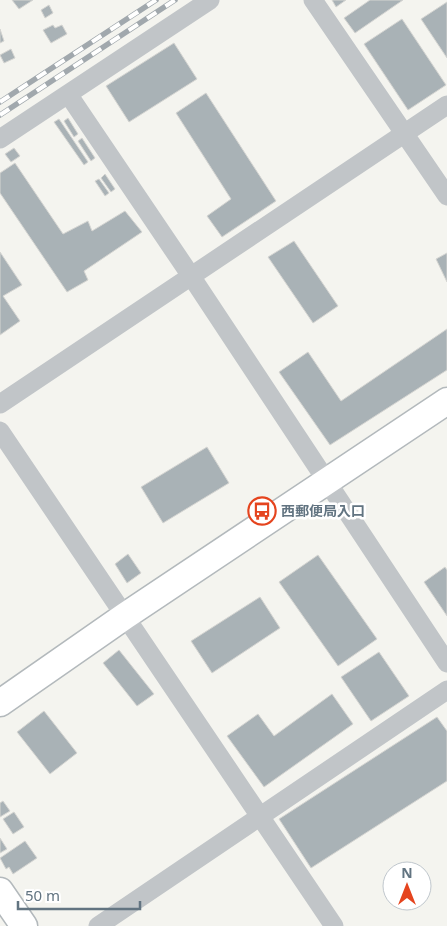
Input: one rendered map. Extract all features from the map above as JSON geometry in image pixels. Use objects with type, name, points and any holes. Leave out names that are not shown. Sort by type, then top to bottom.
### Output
[{"type":"street","points":[[0,139],[210,0]]},
{"type":"street","points":[[313,0],[447,196]]},
{"type":"street","points":[[68,94],[447,663]]},
{"type":"street","points":[[0,404],[447,105]]},
{"type":"street","points":[[0,702],[447,400]]},
{"type":"street","points":[[0,431],[334,926]]},
{"type":"street","points":[[98,926],[447,690]]},
{"type":"street","points":[[0,891],[24,926]]},
{"type":"building","points":[[12,0],[33,0],[19,9]]},
{"type":"building","points":[[332,0],[346,0],[336,7]]},
{"type":"building","points":[[370,0],[403,0],[355,33],[344,18]]},
{"type":"building","points":[[447,2],[447,58],[421,19]]},
{"type":"building","points":[[49,5],[53,13],[45,18],[41,10]]},
{"type":"building","points":[[402,19],[446,85],[408,110],[364,44]]},
{"type":"building","points":[[53,25],[55,28],[62,25],[67,34],[51,43],[43,30]]},
{"type":"building","points":[[0,29],[4,41],[0,43]]},
{"type":"building","points":[[174,43],[197,79],[129,122],[106,86]]},
{"type":"building","points":[[11,49],[15,58],[4,63],[0,55]]},
{"type":"building","points":[[206,93],[276,201],[222,237],[207,216],[231,199],[176,113]]},
{"type":"building","points":[[68,118],[78,134],[74,137],[64,121]]},
{"type":"building","points":[[59,119],[88,162],[84,165],[54,122]]},
{"type":"building","points":[[82,138],[95,158],[91,161],[78,141]]},
{"type":"building","points":[[14,148],[20,156],[11,162],[5,154]]},
{"type":"building","points":[[15,163],[63,234],[88,221],[92,231],[125,211],[142,232],[84,271],[88,280],[67,292],[0,193],[0,173]]},
{"type":"building","points":[[105,174],[115,189],[111,192],[101,178]]},
{"type":"building","points":[[99,179],[109,193],[105,196],[95,181]]},
{"type":"building","points":[[294,241],[338,306],[313,323],[268,257]]},
{"type":"building","points":[[0,252],[22,285],[3,296],[20,321],[0,335]]},
{"type":"building","points":[[447,253],[447,282],[436,259]]},
{"type":"building","points":[[447,329],[447,370],[330,445],[279,372],[308,352],[341,401]]},
{"type":"building","points":[[207,447],[229,483],[163,523],[141,487]]},
{"type":"building","points":[[128,554],[141,573],[127,583],[115,564]]},
{"type":"building","points":[[318,555],[377,639],[338,666],[279,582]]},
{"type":"building","points":[[445,567],[447,570],[447,616],[424,582]]},
{"type":"building","points":[[260,597],[280,628],[212,673],[191,641]]},
{"type":"building","points":[[119,650],[154,694],[137,706],[103,663]]},
{"type":"building","points":[[379,652],[409,696],[371,721],[341,677]]},
{"type":"building","points":[[332,694],[353,724],[264,787],[227,736],[258,714],[274,736]]},
{"type":"building","points":[[44,711],[77,753],[50,774],[17,732]]},
{"type":"building","points":[[437,717],[447,731],[447,781],[311,868],[279,819]]},
{"type":"building","points":[[3,801],[10,811],[0,817],[0,803]]},
{"type":"building","points":[[14,812],[24,827],[13,834],[3,819]]},
{"type":"building","points":[[0,838],[7,849],[0,853]]},
{"type":"building","points":[[25,841],[37,858],[13,874],[9,867],[6,869],[0,858]]},
{"type":"railway","points":[[0,102],[156,0]]},
{"type":"railway","points":[[0,115],[175,0]]},
{"type":"place","name":"西郵便局入口","points":[[262,511]]}]
